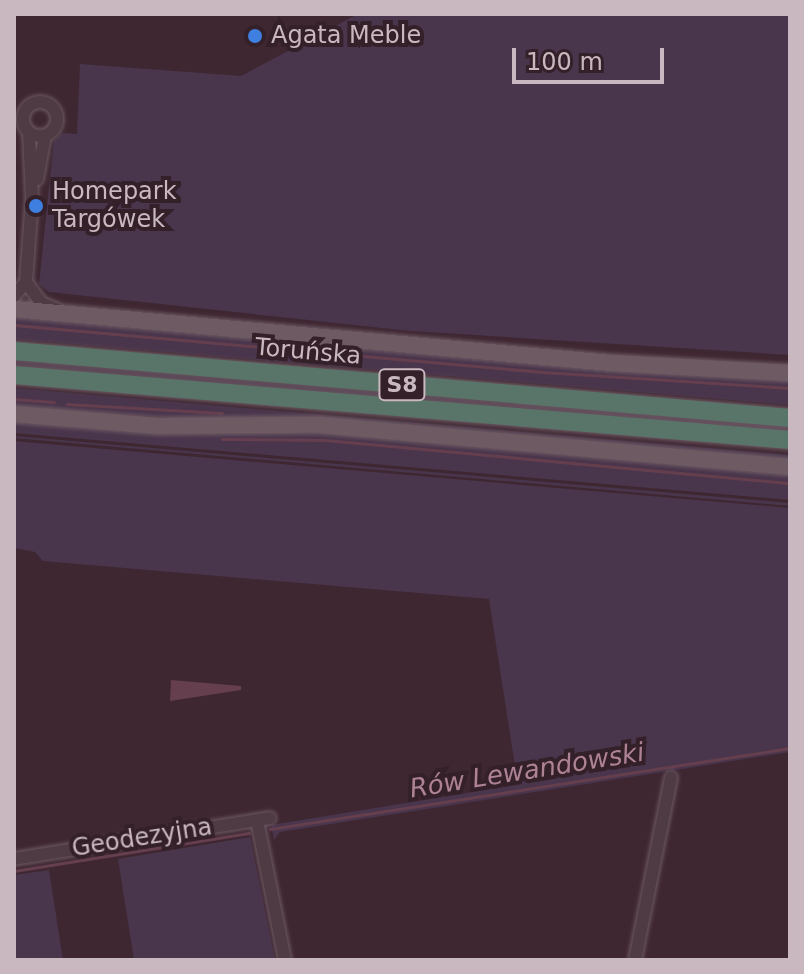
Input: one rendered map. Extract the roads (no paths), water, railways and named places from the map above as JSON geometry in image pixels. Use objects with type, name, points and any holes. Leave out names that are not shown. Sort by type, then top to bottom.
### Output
[{"type":"highway","name":"Toruńska","points":[[14,351],[790,418]]},
{"type":"highway","name":"Toruńska","points":[[14,375],[790,440]]},
{"type":"main road","name":"Toruńska","points":[[14,309],[611,363],[790,373]]},
{"type":"main road","points":[[14,414],[158,426],[320,425],[790,467]]},
{"type":"street","points":[[14,296],[26,282],[32,198],[29,133],[18,117],[34,103],[51,106],[57,124],[45,136],[32,198]]},
{"type":"street","points":[[29,133],[45,136]]},
{"type":"street","points":[[26,282],[41,303],[76,315]]},
{"type":"street","points":[[635,960],[671,778]]},
{"type":"street","name":"Geodezyjna","points":[[14,859],[264,819],[285,960]]},
{"type":"waterway","points":[[14,325],[543,372],[790,388]]},
{"type":"waterway","points":[[14,399],[54,402]]},
{"type":"waterway","points":[[67,404],[222,413]]},
{"type":"waterway","points":[[222,439],[325,440],[790,483]]},
{"type":"waterway","name":"Rów Lewandowski","points":[[270,829],[790,748]]},
{"type":"waterway","name":"Rów Lewandowski","points":[[14,871],[249,833]]},
{"type":"place","name":"Agata Meble","points":[[255,36]]},
{"type":"place","name":"Homepark Targówek","points":[[36,206]]}]
